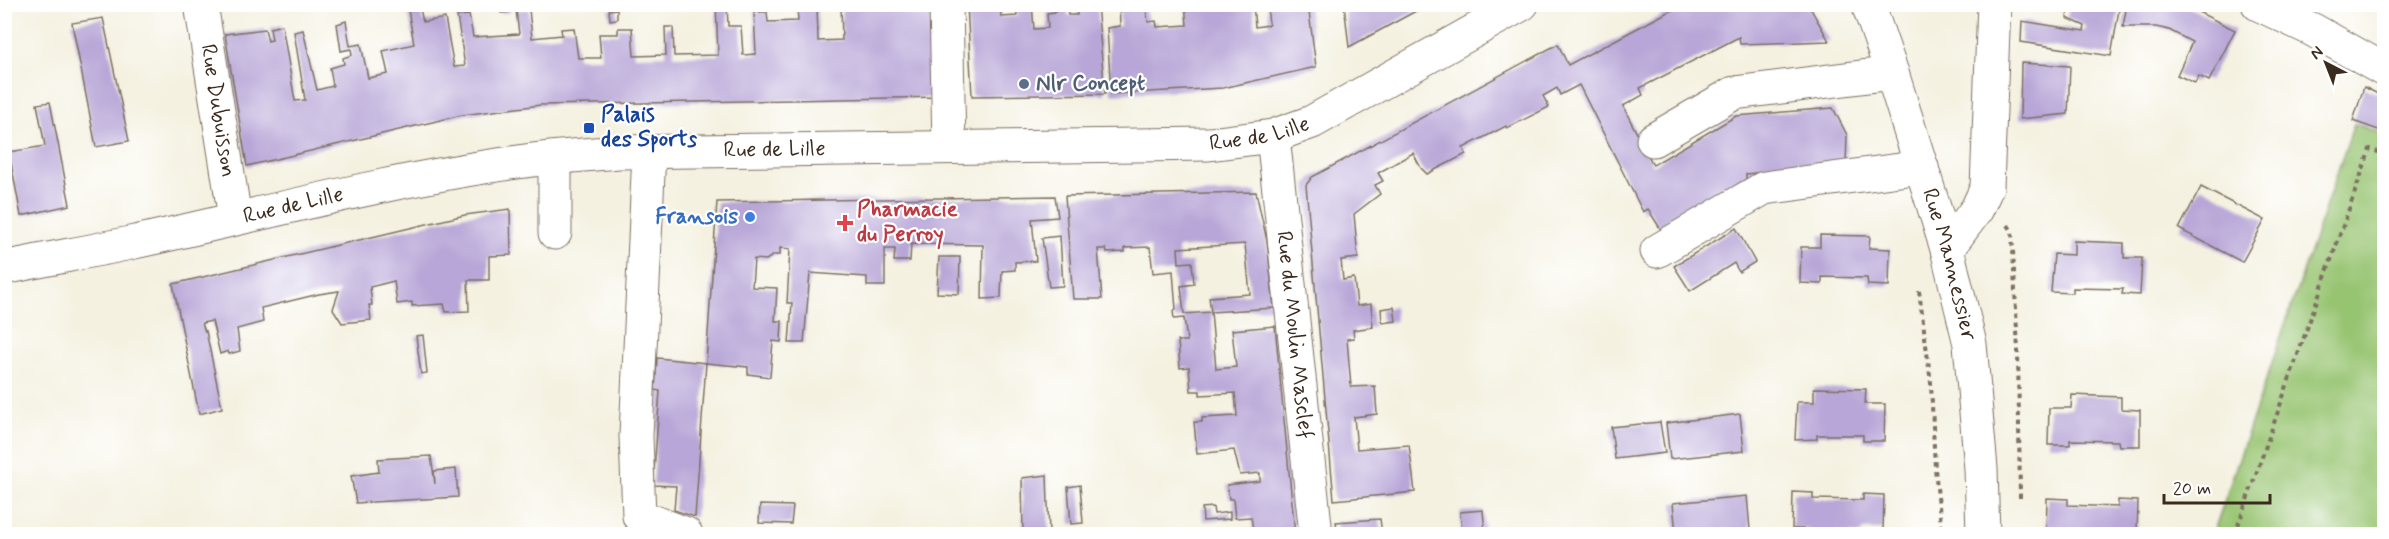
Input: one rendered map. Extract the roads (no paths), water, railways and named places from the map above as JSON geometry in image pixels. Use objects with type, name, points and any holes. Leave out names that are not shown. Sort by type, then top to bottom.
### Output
[{"type":"street","name":"Rue Dubuisson","points":[[201,4],[235,218]]},
{"type":"street","points":[[946,4],[949,147]]},
{"type":"street","name":"Rue de Lille","points":[[4,268],[128,244],[235,218],[401,183],[517,162],[555,158],[650,152],[1209,144],[1272,136],[1312,122],[1521,4]]},
{"type":"street","name":"Rue Mannessier","points":[[1868,4],[1947,249],[1970,344],[1981,469],[1983,534]]},
{"type":"street","points":[[1947,249],[1977,209],[1987,186],[1994,4]]},
{"type":"street","points":[[2258,4],[2319,17],[2385,70]]},
{"type":"street","points":[[1653,140],[1734,93],[1892,73]]},
{"type":"street","name":"Rue du Moulin Masclef","points":[[1272,136],[1316,534]]},
{"type":"street","points":[[650,152],[636,436],[639,516],[686,534]]},
{"type":"street","points":[[555,158],[555,233]]},
{"type":"street","points":[[1657,251],[1764,188],[1922,167]]},
{"type":"place","name":"Nlr Concept","points":[[1024,84]]},
{"type":"place","name":"Palais des Sports","points":[[589,128]]},
{"type":"place","name":"Fransois","points":[[750,217]]},
{"type":"place","name":"Pharmacie du Perroy","points":[[845,223]]}]
